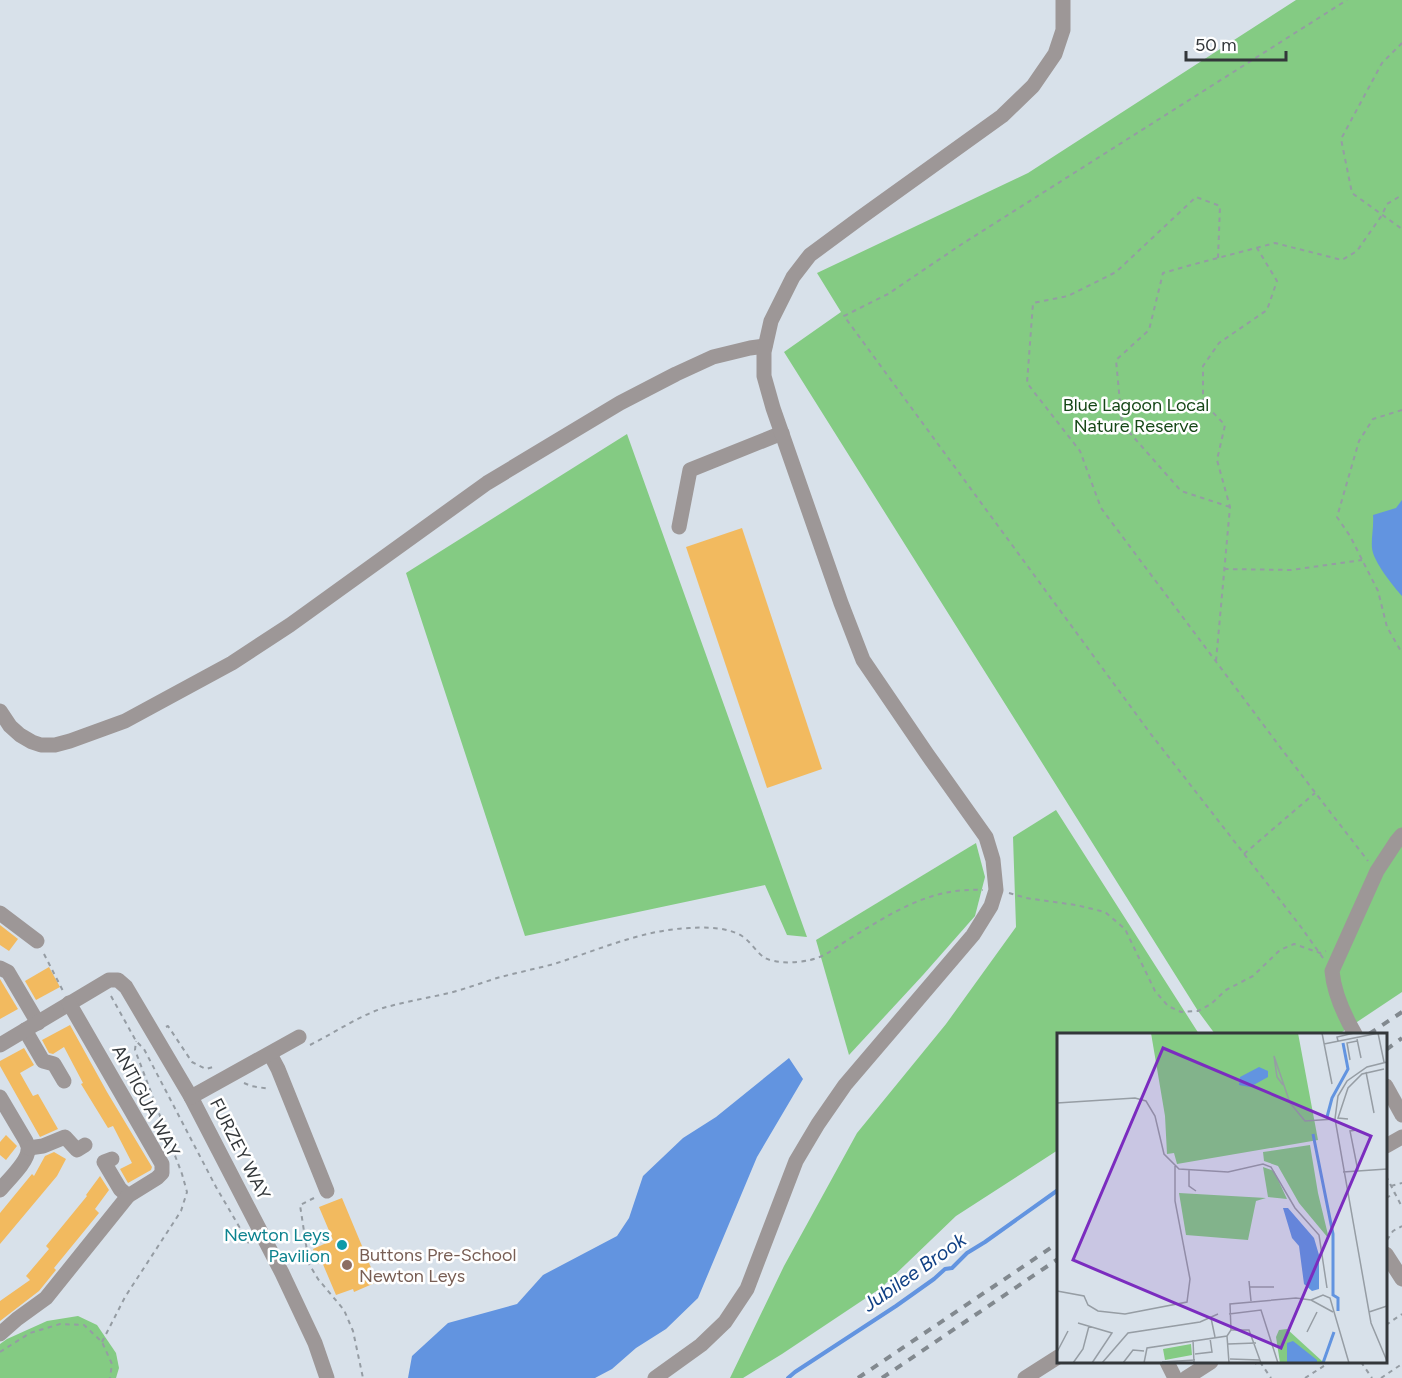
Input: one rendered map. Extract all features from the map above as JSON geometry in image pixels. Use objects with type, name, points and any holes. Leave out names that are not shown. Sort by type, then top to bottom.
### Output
[{"type":"street","points":[[655,1378],[701,1346],[725,1322],[747,1289],[796,1161],[818,1124],[845,1085],[973,935],[991,906],[996,890],[993,860],[986,837],[863,660],[841,603],[764,376],[764,352],[771,321],[793,277],[810,255],[1002,116],[1033,86],[1055,54],[1063,30],[1063,0]]},
{"type":"street","points":[[0,711],[10,726],[20,735],[41,745],[70,741],[125,721],[232,663],[290,626],[487,483],[610,408],[713,357],[765,346]]},
{"type":"street","points":[[679,527],[690,470],[782,433]]},
{"type":"street","points":[[1354,1033],[1334,987],[1332,970],[1377,871],[1402,835]]},
{"type":"street","points":[[0,914],[37,941]]},
{"type":"street","points":[[0,968],[8,972],[32,1027],[43,1060],[54,1064],[64,1081]]},
{"type":"street","points":[[0,1045],[69,1003],[111,982]]},
{"type":"street","name":"FURZEY WAY","points":[[111,982],[126,987],[191,1097],[282,1273],[315,1343],[327,1378]]},
{"type":"street","name":"ANTIGUA WAY","points":[[0,1334],[17,1318],[45,1298],[128,1196],[162,1173],[162,1164],[69,1003]]},
{"type":"street","points":[[191,1097],[236,1077],[270,1054],[305,1041]]},
{"type":"street","points":[[270,1054],[327,1191]]},
{"type":"street","points":[[1387,1088],[1402,1115]]},
{"type":"street","points":[[0,1190],[22,1163],[29,1148],[2,1104]]},
{"type":"street","points":[[29,1148],[43,1146],[64,1137],[77,1150],[85,1145]]},
{"type":"street","points":[[1387,1145],[1402,1137]]},
{"type":"street","points":[[112,1159],[104,1162],[120,1189],[128,1196]]},
{"type":"street","points":[[1387,1256],[1402,1279]]},
{"type":"street","points":[[1025,1378],[1057,1358]]},
{"type":"street","points":[[1168,1363],[1175,1378]]},
{"type":"street","points":[[1186,1378],[1209,1363]]},
{"type":"path","points":[[1332,970],[1150,733],[844,316],[888,294],[962,244],[1347,0]]},
{"type":"path","points":[[1402,43],[1382,63],[1341,139],[1352,193],[1402,229]]},
{"type":"path","points":[[1230,507],[1181,491],[1122,424],[1116,360],[1149,330],[1163,273],[1275,243],[1342,260],[1357,251],[1387,204],[1402,195]]},
{"type":"path","points":[[1218,258],[1220,206],[1196,197],[1116,272],[1068,297],[1033,303],[1027,383],[1080,451],[1101,508],[1315,793],[1377,871]]},
{"type":"path","points":[[1215,661],[1230,507],[1217,460],[1225,425],[1203,402],[1203,366],[1219,343],[1267,310],[1277,281],[1257,248]]},
{"type":"path","points":[[1402,410],[1373,420],[1359,441],[1337,517],[1350,536],[1378,591],[1387,627],[1402,653]]},
{"type":"path","points":[[1224,569],[1291,570],[1362,560]]},
{"type":"path","points":[[1244,854],[1315,793]]},
{"type":"path","points":[[305,1041],[332,1035],[361,1017],[382,1008],[452,992],[636,937],[662,932],[689,928],[729,931],[742,936],[766,958],[787,963],[808,961],[820,957],[897,910],[920,899],[945,892],[971,889],[996,890],[1105,912],[1125,929],[1155,991],[1168,1006],[1181,1012],[1198,1011],[1204,1008],[1226,990],[1253,976],[1280,950],[1294,944],[1320,953]]},
{"type":"path","points":[[37,941],[69,1003]]},
{"type":"path","points":[[111,982],[136,1041],[144,1049],[216,1187],[255,1252]]},
{"type":"path","points":[[144,1049],[155,1042],[156,1032],[168,1026],[192,1062],[206,1069],[217,1065]]},
{"type":"path","points":[[236,1077],[251,1086],[271,1089]]},
{"type":"path","points":[[1387,1178],[1402,1207]]},
{"type":"path","points":[[1391,1186],[1402,1183]]},
{"type":"path","points":[[327,1191],[300,1205],[309,1264],[318,1279],[344,1310],[353,1331],[363,1378]]},
{"type":"path","points":[[1387,1197],[1395,1192]]},
{"type":"path","points":[[1387,1240],[1393,1231],[1402,1226]]},
{"type":"path","points":[[1387,1324],[1402,1314]]},
{"type":"path","points":[[0,1352],[30,1333],[60,1324],[84,1325],[102,1342],[112,1364],[110,1378]]},
{"type":"path","points":[[1260,1363],[1271,1378]]},
{"type":"path","points":[[1305,1378],[1328,1363]]},
{"type":"path","points":[[1362,1363],[1372,1378]]},
{"type":"path","points":[[1381,1378],[1402,1364]]},
{"type":"green space","name":"Blue Lagoon Local Nature Reserve","points":[[1296,0],[1402,0],[1402,992],[1340,1033],[1214,1033],[1198,1011],[784,352],[841,312],[817,273],[1028,173]]},
{"type":"green space","points":[[627,434],[807,937],[787,935],[765,885],[525,936],[406,573]]},
{"type":"green space","points":[[1056,810],[1198,1033],[1057,1033],[1057,1151],[956,1216],[881,1288],[743,1378],[730,1378],[784,1266],[857,1133],[946,1024],[1016,927],[1013,837]]},
{"type":"green space","points":[[976,843],[985,877],[975,916],[849,1055],[816,940]]},
{"type":"green space","points":[[78,1316],[97,1325],[116,1353],[119,1368],[116,1378],[0,1378],[0,1344],[47,1321]]},
{"type":"water","points":[[1402,500],[1402,596],[1380,566],[1373,553],[1372,544],[1373,515],[1396,508]]},
{"type":"water","points":[[789,1058],[803,1079],[757,1157],[698,1298],[666,1329],[636,1348],[612,1369],[595,1378],[408,1378],[412,1356],[448,1323],[517,1304],[543,1275],[617,1236],[629,1218],[643,1176],[683,1138],[716,1117]]},
{"type":"building","points":[[742,528],[822,769],[767,788],[686,547]]},
{"type":"building","points":[[0,925],[18,939],[9,951],[0,945]]},
{"type":"building","points":[[49,967],[60,987],[36,1000],[25,981]]},
{"type":"building","points":[[0,979],[18,1009],[0,1019]]},
{"type":"building","points":[[70,1025],[152,1167],[151,1170],[128,1183],[120,1169],[132,1163],[113,1126],[108,1128],[81,1084],[83,1083],[64,1047],[53,1054],[49,1053],[42,1040]]},
{"type":"building","points":[[24,1048],[34,1065],[20,1073],[33,1096],[38,1094],[58,1129],[40,1137],[0,1066],[0,1061]]},
{"type":"building","points":[[6,1135],[17,1146],[6,1160],[0,1155],[0,1142]]},
{"type":"building","points":[[54,1152],[66,1159],[57,1176],[0,1244],[0,1213],[32,1174],[34,1176],[45,1156]]},
{"type":"building","points":[[100,1176],[109,1190],[95,1209],[99,1213],[54,1268],[56,1270],[39,1291],[0,1321],[0,1301],[30,1280],[26,1276],[49,1249],[46,1246],[87,1196]]},
{"type":"building","name":"Newton Leys Pavilion","points":[[342,1198],[377,1282],[354,1292],[353,1289],[336,1295],[322,1262],[317,1264],[313,1249],[333,1240],[319,1207]]},
{"type":"waterway","name":"Jubilee Brook","points":[[788,1378],[896,1306],[945,1269],[952,1268],[967,1253],[1057,1191]]},
{"type":"railway","points":[[1370,1033],[1402,1012]]},
{"type":"railway","points":[[1387,1049],[1402,1038]]},
{"type":"railway","points":[[858,1378],[1057,1244]]},
{"type":"railway","points":[[882,1378],[1057,1260]]},
{"type":"place","name":"Newton Leys Pavilion","points":[[342,1245]]},
{"type":"place","name":"Buttons Pre-School Newton Leys","points":[[347,1265]]}]
